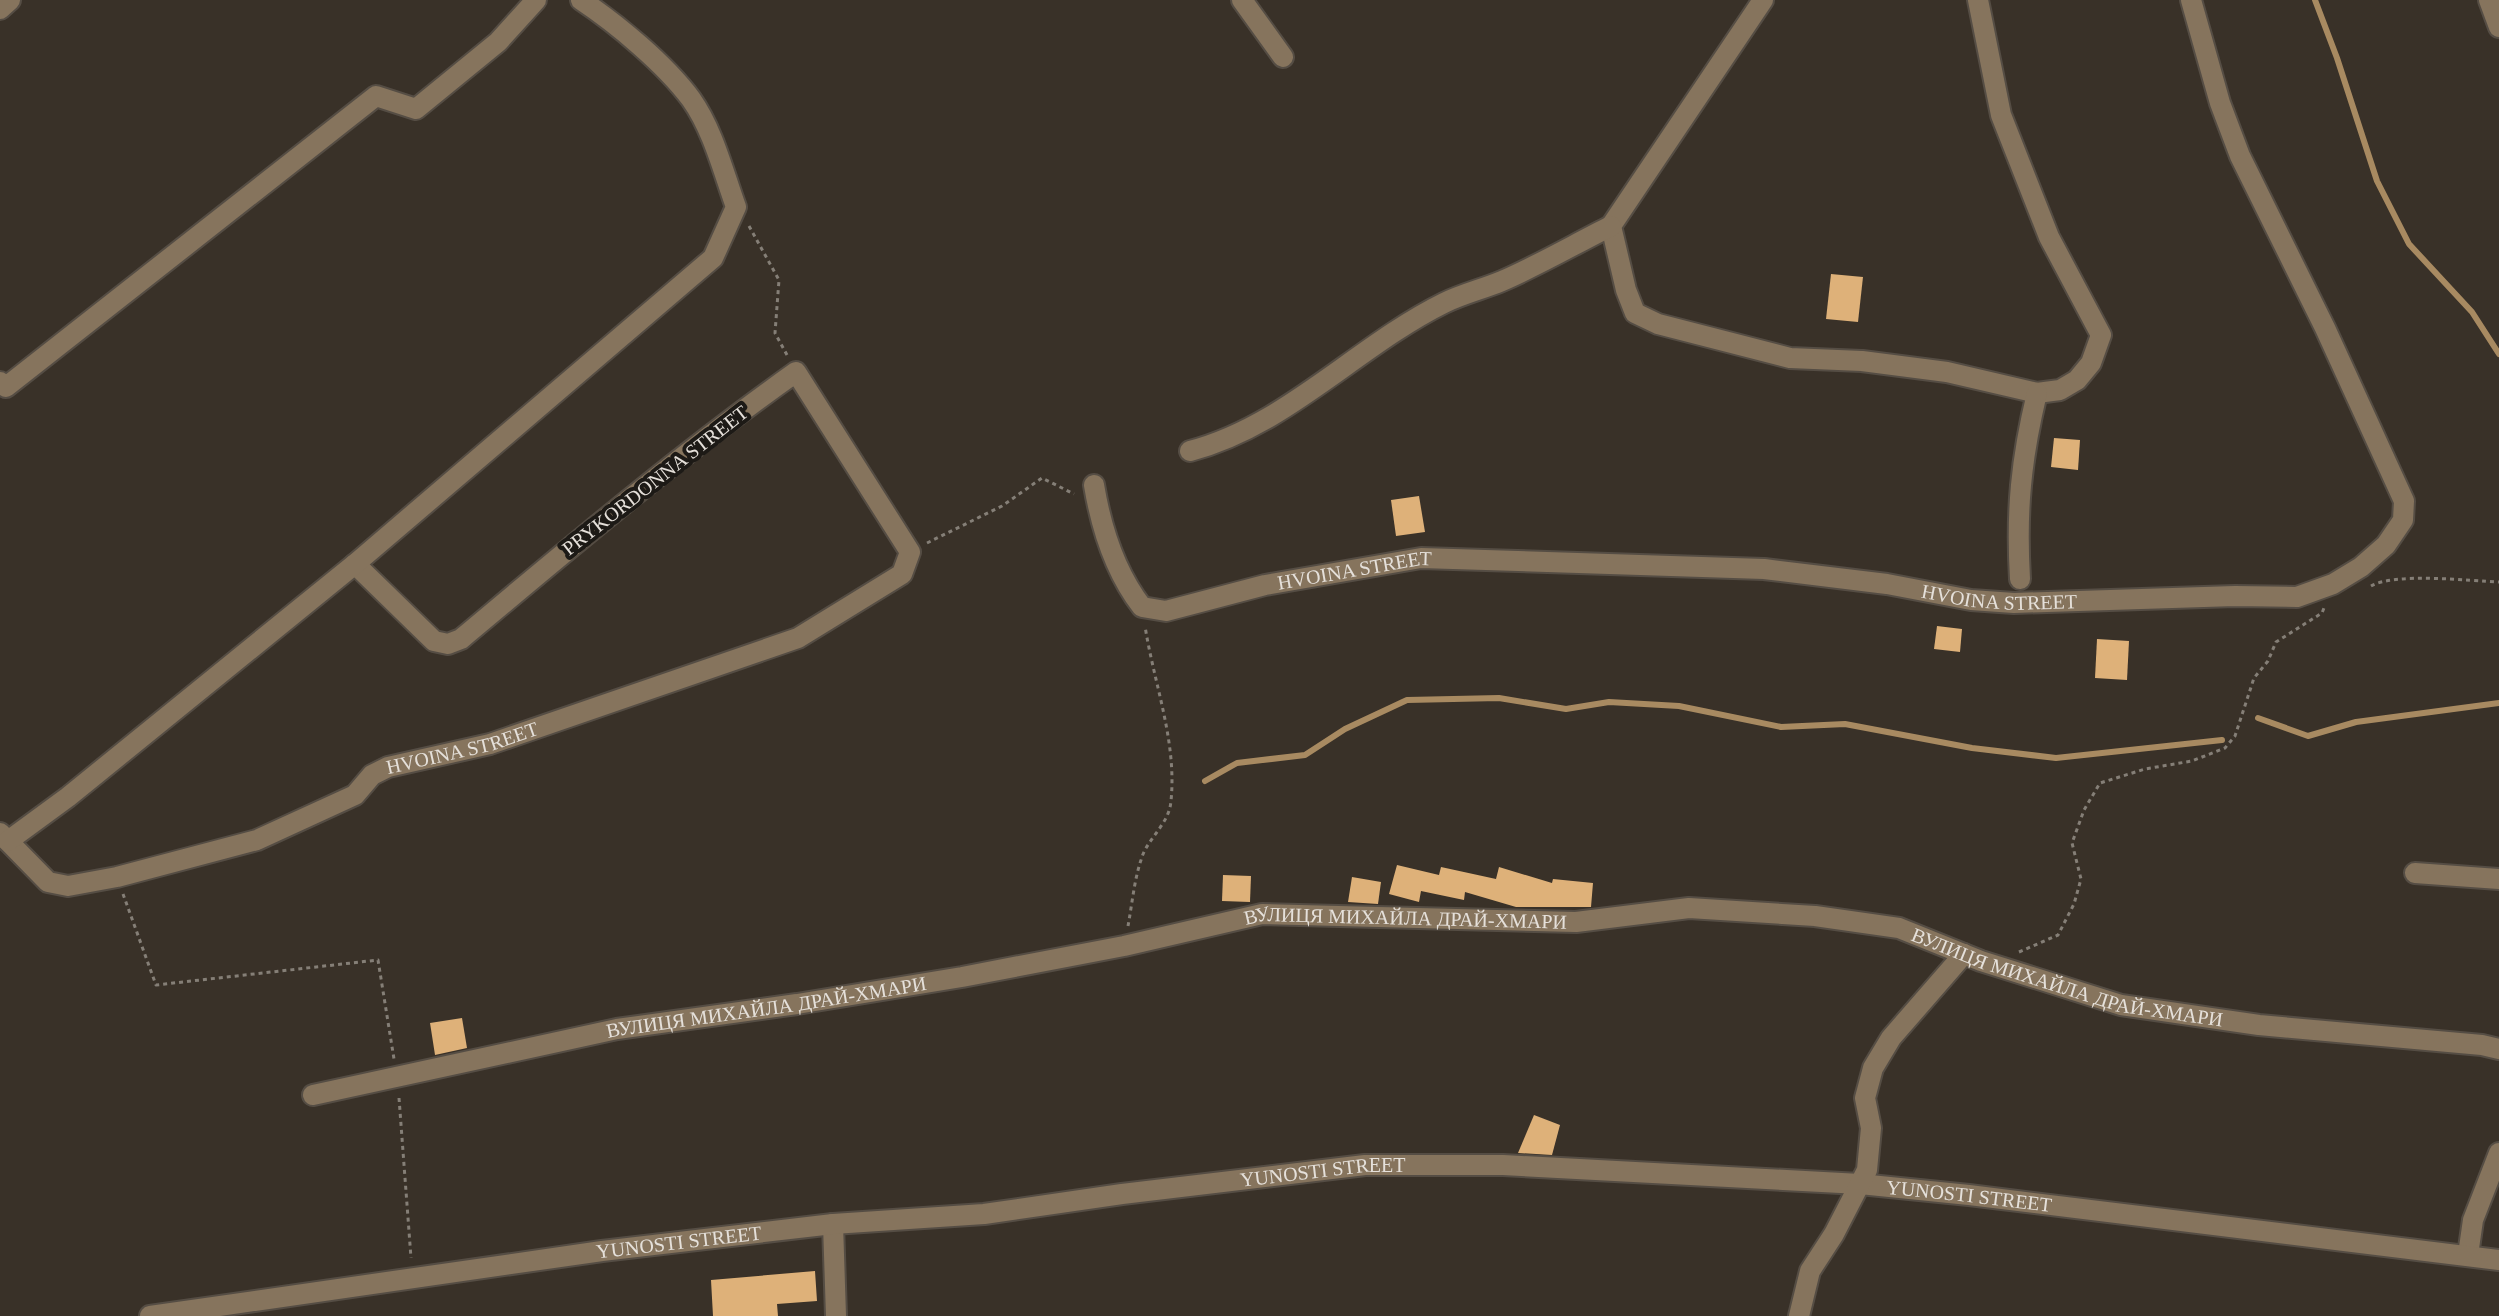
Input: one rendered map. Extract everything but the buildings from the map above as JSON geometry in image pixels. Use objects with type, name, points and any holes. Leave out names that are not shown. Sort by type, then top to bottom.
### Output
[{"type":"street","points":[[0,9],[10,0]]},
{"type":"street","points":[[0,382],[6,387],[376,96],[416,109],[498,42],[536,0]]},
{"type":"street","points":[[4,837],[68,797],[355,564],[713,258],[736,207],[712,139],[691,99],[646,52],[581,0]]},
{"type":"street","points":[[1242,0],[1283,57]]},
{"type":"street","points":[[1190,451],[1217,444],[1295,401],[1444,303],[1502,281],[1611,226],[1763,0]]},
{"type":"street","points":[[1611,226],[1626,290],[1635,313],[1658,324],[1790,358],[1862,361],[1933,370],[2037,393],[2060,390],[2077,380],[2091,363],[2101,335],[2049,237],[2001,115],[1978,0]]},
{"type":"street","name":"HVOINA STREET","points":[[1142,607],[1166,611],[1265,585],[1421,558],[1764,569],[1887,584],[1971,600],[2014,603],[2297,597],[2333,584],[2361,567],[2386,545],[2403,520],[2404,501],[2325,328],[2240,156],[2220,103],[2191,0]]},
{"type":"street","points":[[2489,0],[2499,27]]},
{"type":"street","points":[[796,372],[910,552]]},
{"type":"street","name":"PRYKORDONNA STREET","points":[[355,564],[434,641],[448,644],[461,639],[634,494],[796,372]]},
{"type":"street","points":[[2020,579],[2017,538],[2023,450],[2037,393]]},
{"type":"street","points":[[1094,485],[1099,514],[1126,586],[1142,607]]},
{"type":"street","name":"HVOINA STREET","points":[[4,837],[48,882],[68,886],[117,877],[257,840],[355,795],[372,775],[388,767],[490,744],[798,638],[902,574],[910,552]]},
{"type":"street","points":[[2415,873],[2499,879]]},
{"type":"street","name":"ВУЛИЦЯ МИХАЙЛА ДРАЙ-ХМАРИ","points":[[313,1095],[617,1029],[812,1002],[1124,946],[1262,914],[1576,922],[1689,908],[1815,916],[1899,928],[1964,954],[2121,1005],[2259,1025],[2499,1049]]},
{"type":"street","points":[[1799,1316],[1810,1271],[1834,1234],[1867,1170],[1871,1128],[1865,1098],[1873,1068],[1891,1038],[1964,954]]},
{"type":"street","points":[[2468,1255],[2473,1220],[2499,1153]]},
{"type":"street","name":"YUNOSTI STREET","points":[[150,1316],[602,1251],[833,1224],[984,1214],[1365,1165],[1503,1165],[1860,1184],[2499,1260]]},
{"type":"street","points":[[833,1224],[836,1316]]},
{"type":"path","points":[[736,207],[765,251],[779,280],[775,333],[796,372]]},
{"type":"path","points":[[910,552],[1002,506],[1042,478],[1081,497],[1099,514]]},
{"type":"path","points":[[2366,589],[2377,582],[2402,579],[2499,582]]},
{"type":"path","points":[[1996,965],[2058,935],[2074,904],[2081,879],[2072,843],[2084,810],[2100,783],[2145,769],[2192,761],[2225,748],[2235,736],[2254,678],[2268,661],[2276,642],[2322,613],[2333,584]]},
{"type":"path","points":[[1124,946],[1141,857],[1167,819],[1171,802],[1169,729],[1150,658],[1142,607]]},
{"type":"path","points":[[117,877],[156,985],[378,960],[397,1077],[411,1278]]},
{"type":"waterway","points":[[2315,0],[2377,181],[2409,244],[2472,312],[2499,354]]},
{"type":"waterway","points":[[1205,781],[1237,763],[1305,755],[1345,729],[1407,700],[1499,698],[1566,709],[1609,702],[1679,706],[1781,727],[1845,724],[1972,748],[2056,758],[2222,740]]},
{"type":"waterway","points":[[2258,718],[2308,736],[2356,722],[2499,703]]}]
